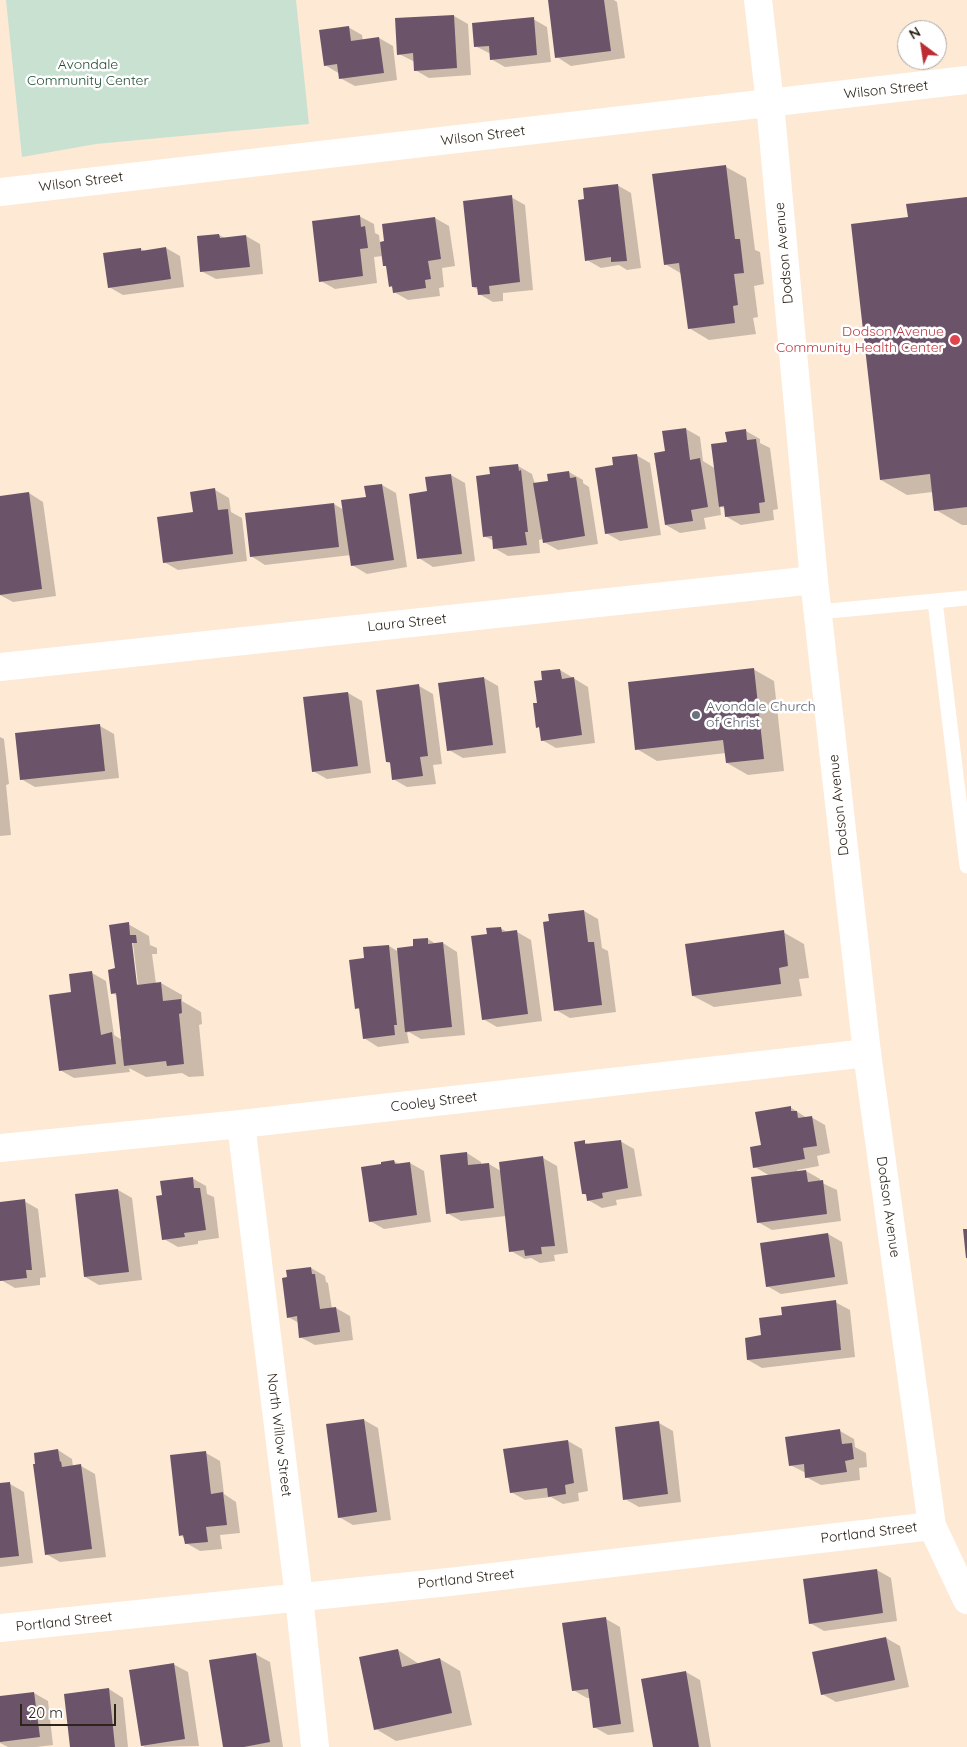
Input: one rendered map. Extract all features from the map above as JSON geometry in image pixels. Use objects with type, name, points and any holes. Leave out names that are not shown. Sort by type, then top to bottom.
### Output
[{"type":"street","name":"Dodson Avenue","points":[[758,0],[770,103],[814,580],[867,1053],[932,1526],[967,1600]]},
{"type":"street","name":"Wilson Street","points":[[0,192],[967,80]]},
{"type":"street","name":"Laura Street","points":[[0,666],[814,580]]},
{"type":"street","name":"Cooley Street","points":[[0,1148],[241,1124],[867,1053]]},
{"type":"street","name":"North Willow Street","points":[[241,1124],[300,1596],[314,1747]]},
{"type":"street","name":"Portland Street","points":[[0,1628],[449,1582],[932,1526]]},
{"type":"lane","points":[[818,612],[967,598]]},
{"type":"lane","points":[[935,601],[967,866]]},
{"type":"green space","name":"Avondale Community Center","points":[[6,0],[296,0],[309,124],[96,144],[22,157]]},
{"type":"building","points":[[548,0],[604,0],[611,51],[555,58]]},
{"type":"building","points":[[454,15],[457,68],[414,71],[413,53],[397,55],[395,18]]},
{"type":"building","points":[[534,17],[537,55],[490,60],[489,46],[474,47],[472,23]]},
{"type":"building","points":[[349,26],[351,41],[379,37],[384,73],[339,79],[337,64],[324,66],[319,30]]},
{"type":"building","points":[[726,165],[735,239],[740,239],[744,273],[734,274],[738,305],[733,306],[735,323],[688,329],[679,263],[664,265],[652,174]]},
{"type":"building","points":[[618,184],[627,261],[611,262],[611,257],[585,261],[578,200],[584,199],[583,188]]},
{"type":"building","points":[[512,195],[520,282],[489,286],[490,294],[478,295],[477,287],[472,287],[463,201]]},
{"type":"building","points":[[967,197],[967,507],[934,511],[930,474],[880,480],[851,224],[908,217],[906,204]]},
{"type":"building","points":[[360,215],[361,227],[365,226],[368,248],[360,249],[363,276],[319,282],[312,221]]},
{"type":"building","points":[[435,217],[441,259],[428,261],[431,279],[425,280],[426,288],[393,293],[392,286],[389,287],[386,266],[383,266],[380,242],[384,241],[382,224]]},
{"type":"building","points":[[219,234],[220,238],[246,235],[250,267],[200,272],[197,236]]},
{"type":"building","points":[[166,247],[171,279],[108,288],[103,253],[141,248],[141,251]]},
{"type":"building","points":[[686,428],[690,460],[700,458],[708,507],[691,510],[693,521],[665,525],[654,453],[665,451],[662,431]]},
{"type":"building","points":[[746,429],[747,440],[756,439],[765,502],[759,503],[760,513],[725,517],[724,506],[719,507],[711,444],[727,442],[725,432]]},
{"type":"building","points":[[637,454],[648,528],[605,534],[595,468],[613,465],[612,457]]},
{"type":"building","points":[[518,464],[519,471],[521,470],[528,532],[525,532],[527,545],[493,549],[492,536],[483,537],[476,476],[490,474],[489,467]]},
{"type":"building","points":[[569,471],[570,478],[576,477],[585,536],[543,543],[533,483],[548,481],[547,474]]},
{"type":"building","points":[[451,474],[462,554],[417,559],[409,494],[427,491],[425,477]]},
{"type":"building","points":[[382,484],[394,560],[351,566],[341,500],[366,497],[364,486]]},
{"type":"building","points":[[215,488],[218,510],[228,509],[233,554],[163,563],[157,517],[193,512],[190,492]]},
{"type":"building","points":[[29,492],[42,589],[0,595],[0,496]]},
{"type":"building","points":[[334,503],[339,547],[250,557],[245,513]]},
{"type":"building","points":[[754,668],[764,759],[726,763],[723,740],[635,750],[628,682]]},
{"type":"building","points":[[560,669],[562,679],[574,677],[582,735],[541,741],[539,727],[536,728],[533,703],[537,703],[534,681],[542,680],[541,671]]},
{"type":"building","points":[[484,677],[493,745],[447,751],[438,683]]},
{"type":"building","points":[[419,684],[428,756],[420,757],[423,776],[392,780],[390,762],[386,762],[376,690]]},
{"type":"building","points":[[348,692],[358,766],[312,772],[303,697]]},
{"type":"building","points":[[100,724],[105,771],[20,780],[15,733]]},
{"type":"building","points":[[584,910],[588,942],[594,942],[602,1005],[554,1011],[543,922],[549,921],[548,914]]},
{"type":"building","points":[[129,922],[130,935],[136,935],[137,943],[132,943],[137,985],[161,982],[163,1001],[181,999],[182,1013],[179,1014],[184,1064],[167,1066],[166,1061],[124,1066],[116,993],[111,994],[108,970],[115,968],[109,925]]},
{"type":"building","points":[[501,927],[502,932],[517,930],[528,1014],[482,1020],[471,936],[487,934],[486,928]]},
{"type":"building","points":[[784,930],[788,966],[779,968],[781,984],[692,996],[685,944]]},
{"type":"building","points":[[428,938],[428,944],[443,942],[452,1027],[405,1032],[397,948],[413,946],[413,939]]},
{"type":"building","points":[[389,945],[397,1025],[394,1025],[395,1035],[363,1039],[359,1008],[355,1009],[349,960],[364,958],[363,947]]},
{"type":"building","points":[[92,971],[101,1035],[112,1032],[116,1064],[59,1071],[49,995],[71,992],[69,974]]},
{"type":"building","points":[[791,1106],[791,1111],[797,1111],[798,1118],[812,1116],[817,1146],[803,1148],[805,1159],[753,1168],[750,1147],[761,1145],[755,1112]]},
{"type":"building","points":[[585,1140],[585,1144],[621,1140],[628,1188],[602,1193],[603,1198],[587,1201],[586,1194],[582,1194],[574,1142]]},
{"type":"building","points":[[467,1152],[468,1165],[489,1163],[494,1208],[446,1214],[440,1155]]},
{"type":"building","points":[[543,1156],[555,1246],[541,1247],[542,1254],[525,1256],[524,1250],[509,1252],[499,1162]]},
{"type":"building","points":[[394,1160],[395,1164],[410,1162],[417,1215],[369,1222],[361,1167]]},
{"type":"building","points":[[806,1170],[808,1182],[823,1180],[827,1214],[757,1223],[751,1177]]},
{"type":"building","points":[[193,1177],[194,1188],[200,1188],[206,1230],[184,1233],[185,1237],[162,1240],[156,1196],[162,1195],[160,1181]]},
{"type":"building","points":[[118,1189],[129,1272],[84,1277],[75,1194]]},
{"type":"building","points":[[25,1199],[32,1270],[26,1270],[27,1278],[0,1281],[0,1202]]},
{"type":"building","points":[[963,1229],[967,1229],[967,1258],[966,1258]]},
{"type":"building","points":[[828,1233],[835,1277],[766,1287],[760,1243]]},
{"type":"building","points":[[311,1267],[312,1274],[315,1274],[320,1309],[336,1307],[340,1332],[299,1338],[297,1316],[287,1318],[282,1278],[287,1277],[286,1270]]},
{"type":"building","points":[[836,1300],[841,1350],[747,1360],[745,1338],[761,1335],[759,1318],[782,1315],[781,1307]]},
{"type":"building","points":[[364,1419],[377,1512],[338,1518],[326,1424]]},
{"type":"building","points":[[659,1421],[668,1494],[623,1500],[615,1427]]},
{"type":"building","points":[[840,1429],[842,1444],[852,1443],[854,1459],[845,1461],[847,1472],[805,1478],[804,1464],[789,1466],[785,1437]]},
{"type":"building","points":[[568,1440],[574,1483],[565,1485],[566,1494],[548,1497],[547,1488],[510,1493],[503,1449]]},
{"type":"building","points":[[58,1449],[62,1467],[81,1464],[92,1549],[45,1555],[33,1464],[35,1464],[34,1453]]},
{"type":"building","points":[[206,1451],[211,1494],[223,1492],[227,1525],[206,1527],[208,1542],[185,1544],[183,1535],[179,1536],[170,1455]]},
{"type":"building","points":[[10,1482],[19,1556],[0,1558],[0,1483]]},
{"type":"building","points":[[877,1569],[883,1613],[809,1624],[803,1579]]},
{"type":"building","points":[[606,1617],[621,1724],[593,1728],[588,1689],[572,1691],[562,1623]]},
{"type":"building","points":[[886,1637],[895,1680],[821,1695],[812,1652]]},
{"type":"building","points":[[398,1649],[402,1667],[440,1658],[452,1713],[374,1730],[359,1657]]},
{"type":"building","points":[[256,1653],[270,1742],[244,1747],[223,1747],[209,1660]]},
{"type":"building","points":[[174,1663],[185,1739],[141,1746],[129,1670]]},
{"type":"building","points":[[686,1671],[699,1747],[653,1747],[641,1679]]},
{"type":"building","points":[[109,1688],[115,1747],[70,1747],[64,1694]]},
{"type":"building","points":[[34,1692],[40,1737],[0,1742],[0,1696]]},
{"type":"place","name":"Dodson Avenue Community Health Center","points":[[955,340]]},
{"type":"place","name":"Avondale Church of Christ","points":[[696,715]]}]
